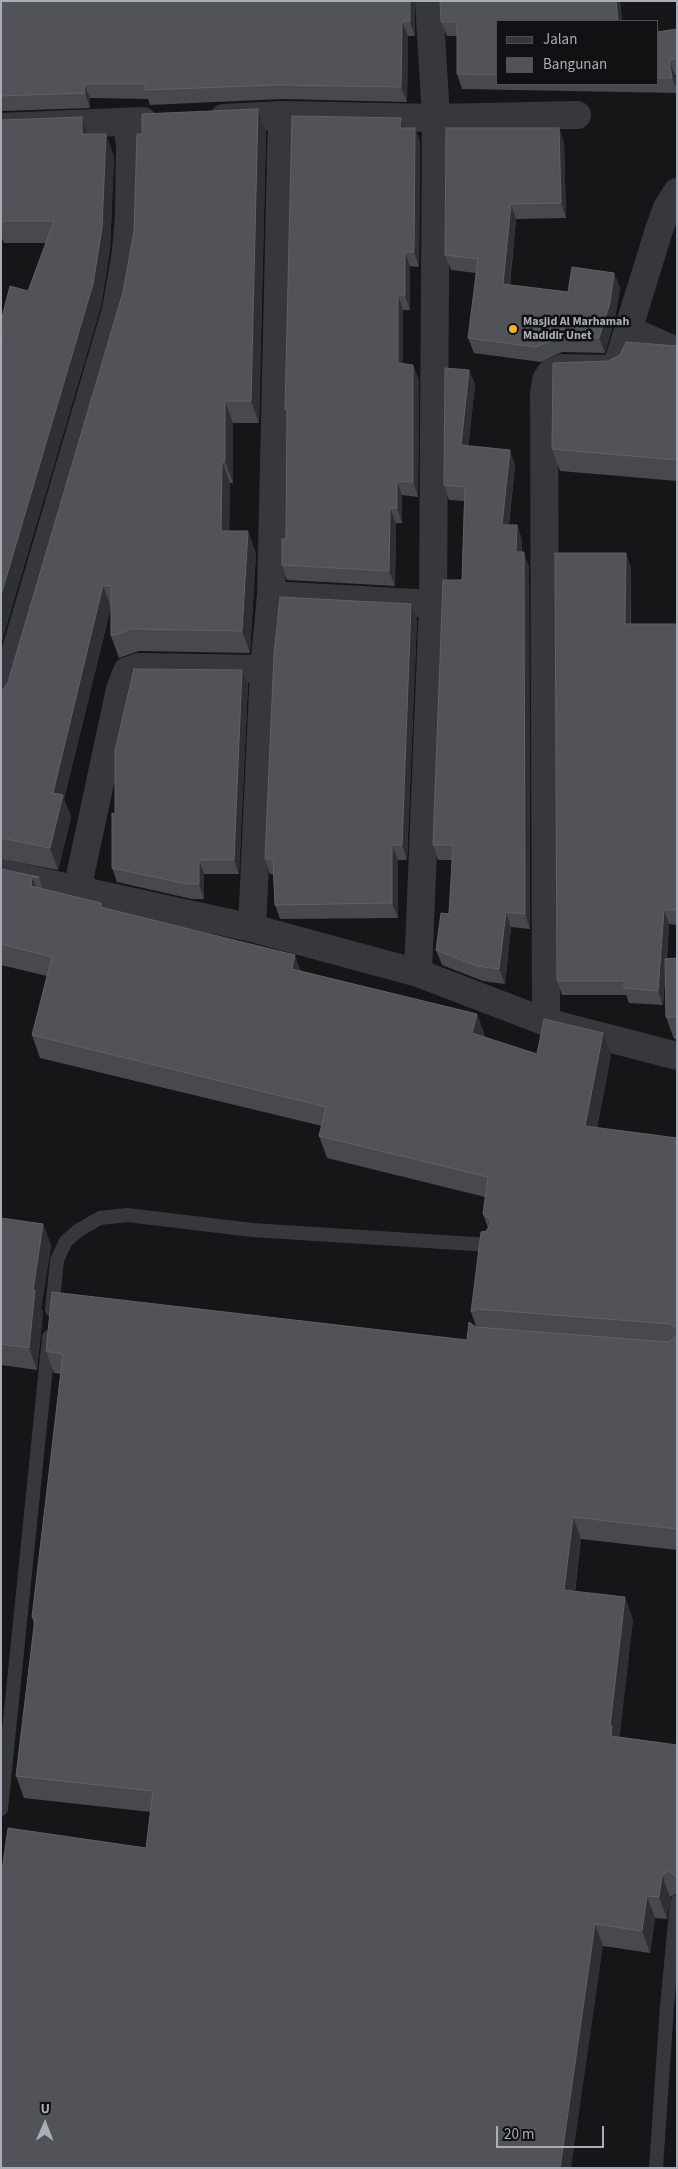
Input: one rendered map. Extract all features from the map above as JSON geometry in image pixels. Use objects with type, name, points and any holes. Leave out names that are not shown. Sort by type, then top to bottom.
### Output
[{"type":"street","points":[[418,973],[433,604],[436,118],[429,1]]},
{"type":"street","points":[[195,119],[282,115],[436,118],[577,114]]},
{"type":"street","points":[[252,928],[264,669],[271,595],[282,115]]},
{"type":"street","points":[[1,127],[165,120]]},
{"type":"street","points":[[1,700],[116,310],[126,252],[128,223],[130,146],[127,122]]},
{"type":"street","points":[[546,1022],[544,394],[546,380],[551,373],[562,368],[610,369],[617,366],[659,230],[667,208],[677,192]]},
{"type":"street","points":[[629,330],[677,351]]},
{"type":"street","points":[[271,595],[433,604]]},
{"type":"street","points":[[77,890],[120,689],[127,671],[139,667],[264,669]]},
{"type":"street","points":[[1,873],[252,928],[418,973],[546,1022],[677,1056]]},
{"type":"lane","points":[[1,1809],[57,1260],[66,1241],[78,1230],[100,1218],[127,1215],[252,1230],[490,1245]]},
{"type":"lane","points":[[656,2168],[677,1902]]},
{"type":"building","points":[[1,1],[410,1],[410,22],[402,21],[401,87],[277,85],[145,90],[145,84],[84,84],[85,93],[1,96]]},
{"type":"building","points":[[440,1],[616,1],[618,20],[496,20],[496,75],[457,74],[457,22],[441,22]]},
{"type":"building","points":[[677,29],[677,58],[669,60],[672,78],[658,78],[658,32]]},
{"type":"building","points":[[258,109],[251,401],[225,401],[225,461],[222,461],[221,531],[248,531],[242,631],[131,629],[111,636],[111,586],[103,585],[53,793],[63,795],[50,848],[1,838],[1,691],[8,682],[123,292],[134,231],[137,134],[142,134],[142,114]]},
{"type":"building","points":[[292,116],[401,118],[400,128],[415,128],[414,252],[405,252],[405,295],[398,295],[398,363],[413,365],[413,482],[397,481],[397,508],[390,508],[389,571],[282,565],[282,539],[286,539],[287,409],[285,409]]},
{"type":"building","points":[[82,117],[82,134],[106,134],[102,228],[93,284],[1,595],[1,345],[4,332],[1,331],[1,321],[10,286],[28,291],[54,221],[1,221],[1,120]]},
{"type":"building","points":[[446,128],[559,128],[561,203],[511,204],[503,284],[568,292],[572,267],[614,273],[610,303],[599,338],[557,338],[536,347],[468,338],[478,259],[445,255]]},
{"type":"building","points":[[626,342],[677,346],[677,460],[552,449],[553,363],[608,361],[620,355]]},
{"type":"building","points":[[445,368],[469,370],[461,445],[510,450],[502,525],[517,525],[516,552],[524,552],[525,914],[506,912],[499,969],[477,966],[436,950],[441,913],[449,914],[453,845],[433,845],[443,580],[462,580],[465,487],[444,485]]},
{"type":"building","points":[[555,553],[626,553],[625,624],[677,624],[677,910],[664,910],[658,991],[624,988],[624,981],[557,981]]},
{"type":"building","points":[[280,597],[411,604],[402,845],[392,845],[392,903],[275,905],[273,859],[265,859],[274,655]]},
{"type":"building","points":[[134,669],[242,670],[234,860],[199,860],[199,884],[187,884],[112,868],[112,813],[115,814],[115,750]]},
{"type":"building","points":[[1,869],[39,877],[32,877],[31,886],[101,903],[100,907],[295,955],[292,969],[477,1014],[472,1033],[537,1054],[544,1019],[603,1033],[585,1126],[677,1138],[677,1329],[670,1324],[478,1309],[471,1312],[481,1232],[486,1231],[491,1224],[490,1219],[483,1214],[488,1177],[319,1136],[326,1107],[32,1035],[52,957],[1,944]]},
{"type":"building","points":[[677,958],[677,1017],[666,1017],[665,959]]},
{"type":"building","points":[[1,1218],[43,1224],[33,1290],[35,1290],[29,1348],[1,1344]]},
{"type":"building","points":[[52,1292],[467,1340],[469,1322],[476,1327],[668,1342],[676,1337],[677,1329],[677,1529],[573,1517],[564,1590],[625,1597],[610,1726],[612,1726],[611,1736],[677,1745],[677,1877],[669,1871],[662,1875],[659,1897],[647,1896],[642,1931],[595,1924],[560,2168],[1,2168],[1,1878],[8,1828],[146,1848],[153,1791],[16,1776],[35,1618],[32,1617],[63,1354],[46,1351]]},
{"type":"place","name":"Masjid Al Marhamah Madidir Unet","points":[[513,329]]}]
